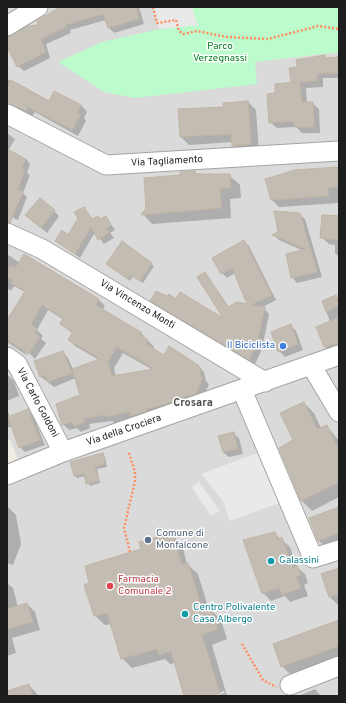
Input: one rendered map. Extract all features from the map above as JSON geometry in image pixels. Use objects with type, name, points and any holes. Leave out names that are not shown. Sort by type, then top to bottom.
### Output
[{"type":"street","points":[[7,26],[38,7]]},
{"type":"street","name":"Via Tagliamento","points":[[7,114],[106,165],[339,151]]},
{"type":"street","name":"Via Vincenzo Monti","points":[[7,232],[42,249],[265,382]]},
{"type":"street","name":"Via della Crociera","points":[[7,475],[63,452],[339,355]]},
{"type":"street","name":"Via Carlo Goldoni","points":[[7,357],[17,364],[63,452]]},
{"type":"street","points":[[311,365],[339,412]]},
{"type":"street","points":[[242,390],[313,558],[339,550]]},
{"type":"street","points":[[290,685],[339,666]]},
{"type":"path","points":[[153,7],[158,23],[176,20],[179,30],[183,34],[197,31],[227,37],[268,39],[318,26],[339,29]]},
{"type":"path","points":[[129,453],[135,472],[135,481],[124,528],[130,552]]},
{"type":"path","points":[[242,644],[263,680],[277,688],[290,685]]},
{"type":"shaded area","points":[[7,7],[339,7],[339,696],[7,696],[7,478],[23,471],[10,440],[7,439]]},
{"type":"shaded area","points":[[153,7],[192,7],[198,25],[159,29]]},
{"type":"shaded area","points":[[257,453],[279,503],[230,521],[223,501],[201,474]]},
{"type":"shaded area","points":[[199,482],[220,511],[211,516],[192,487]]},
{"type":"green space","name":"Parco Verzegnassi","points":[[192,7],[339,7],[339,52],[255,62],[257,84],[135,98],[104,92],[58,62],[102,42],[155,30],[197,25]]},
{"type":"building","points":[[60,7],[136,7],[139,19],[108,28],[103,14],[65,25],[66,27],[41,39],[46,52],[17,67],[7,47],[7,37],[28,26],[38,25],[37,21]]},
{"type":"building","points":[[325,55],[326,58],[339,57],[339,73],[317,73],[317,81],[300,82],[302,102],[313,102],[314,127],[295,127],[294,121],[269,123],[267,94],[275,93],[275,84],[296,82],[291,82],[289,68],[297,67],[296,60]]},
{"type":"building","points":[[11,80],[49,101],[54,91],[81,105],[77,113],[81,114],[72,130],[28,107],[26,111],[7,103],[7,88]]},
{"type":"building","points":[[248,101],[251,144],[232,146],[231,134],[180,137],[178,109],[224,107],[223,103]]},
{"type":"building","points":[[7,149],[26,159],[22,168],[25,170],[18,189],[23,192],[10,223],[7,222]]},
{"type":"building","points":[[339,167],[339,187],[328,188],[329,196],[271,200],[265,179],[295,170]]},
{"type":"building","points":[[195,171],[196,174],[230,174],[231,188],[220,189],[222,208],[141,215],[146,208],[144,178],[180,175],[180,172]]},
{"type":"building","points":[[40,198],[55,210],[41,228],[25,215]]},
{"type":"building","points":[[84,207],[92,219],[98,216],[100,219],[106,216],[111,225],[105,229],[110,232],[98,240],[91,227],[75,254],[55,241],[62,230],[68,235],[78,218],[74,212]]},
{"type":"building","points":[[274,211],[300,213],[317,272],[291,278],[286,254],[306,249],[272,235],[278,232]]},
{"type":"building","points":[[322,215],[339,216],[339,240],[320,238]]},
{"type":"building","points":[[244,240],[272,295],[251,305],[265,307],[257,344],[249,360],[150,301],[156,291],[167,296],[169,294],[176,299],[180,292],[223,318],[197,277],[205,272],[228,307],[237,302],[247,304],[232,268],[221,274],[212,258]]},
{"type":"building","points":[[122,241],[152,263],[140,281],[130,275],[128,279],[106,264]]},
{"type":"building","points":[[24,254],[99,299],[96,305],[142,333],[140,335],[148,340],[146,344],[164,355],[169,346],[198,365],[201,372],[200,375],[203,377],[196,394],[174,399],[174,401],[146,409],[146,411],[131,416],[130,412],[106,417],[106,415],[84,418],[85,422],[74,426],[72,422],[62,425],[56,404],[80,395],[72,369],[100,359],[68,340],[73,332],[60,324],[63,318],[42,305],[31,324],[37,329],[35,333],[40,336],[29,354],[7,340],[7,320],[25,291],[11,283],[13,280],[7,276],[7,271],[11,265],[15,268]],"holes":[[[117,347],[154,369],[112,376],[108,361]]]},
{"type":"building","points":[[336,295],[339,305],[326,312],[322,301]]},
{"type":"building","points":[[337,318],[339,324],[339,343],[324,347],[316,327]]},
{"type":"building","points":[[291,324],[298,344],[278,352],[271,332]]},
{"type":"building","points":[[63,351],[72,373],[48,382],[45,375],[40,377],[34,361]]},
{"type":"building","points":[[304,402],[317,429],[327,425],[339,450],[339,482],[301,501],[279,448],[293,440],[280,413]]},
{"type":"building","points":[[28,409],[40,440],[19,448],[8,417]]},
{"type":"building","points":[[234,432],[238,449],[223,452],[218,436]]},
{"type":"building","points":[[103,453],[105,464],[95,467],[99,481],[86,484],[84,474],[74,476],[70,462]]},
{"type":"building","points":[[339,507],[339,533],[318,541],[309,518]]},
{"type":"building","name":"Galassini","points":[[275,532],[278,539],[282,537],[293,567],[297,565],[301,575],[296,577],[301,588],[282,595],[279,588],[262,594],[243,540]]},
{"type":"building","name":"Centro Polivalente Casa Albergo","points":[[172,533],[182,565],[188,563],[203,611],[211,609],[218,629],[202,635],[220,693],[211,696],[184,696],[171,651],[159,655],[157,649],[121,659],[107,613],[94,616],[84,585],[89,583],[85,566],[141,549],[139,542]]},
{"type":"building","points":[[339,568],[339,594],[329,597],[321,574]]},
{"type":"building","points":[[27,603],[33,622],[7,629],[7,609]]},
{"type":"building","points":[[339,620],[339,646],[281,667],[273,644]]},
{"type":"building","points":[[29,684],[33,696],[7,696],[7,691]]},
{"type":"place","name":"Il Biciclista","points":[[283,346]]},
{"type":"place","name":"Comune di Monfalcone","points":[[148,540]]},
{"type":"place","name":"Galassini","points":[[271,561]]},
{"type":"place","name":"Farmacia Comunale 2","points":[[110,586]]},
{"type":"place","name":"Centro Polivalente Casa Albergo","points":[[185,614]]},
{"type":"district","name":"Crosara","points":[[193,404]]}]
